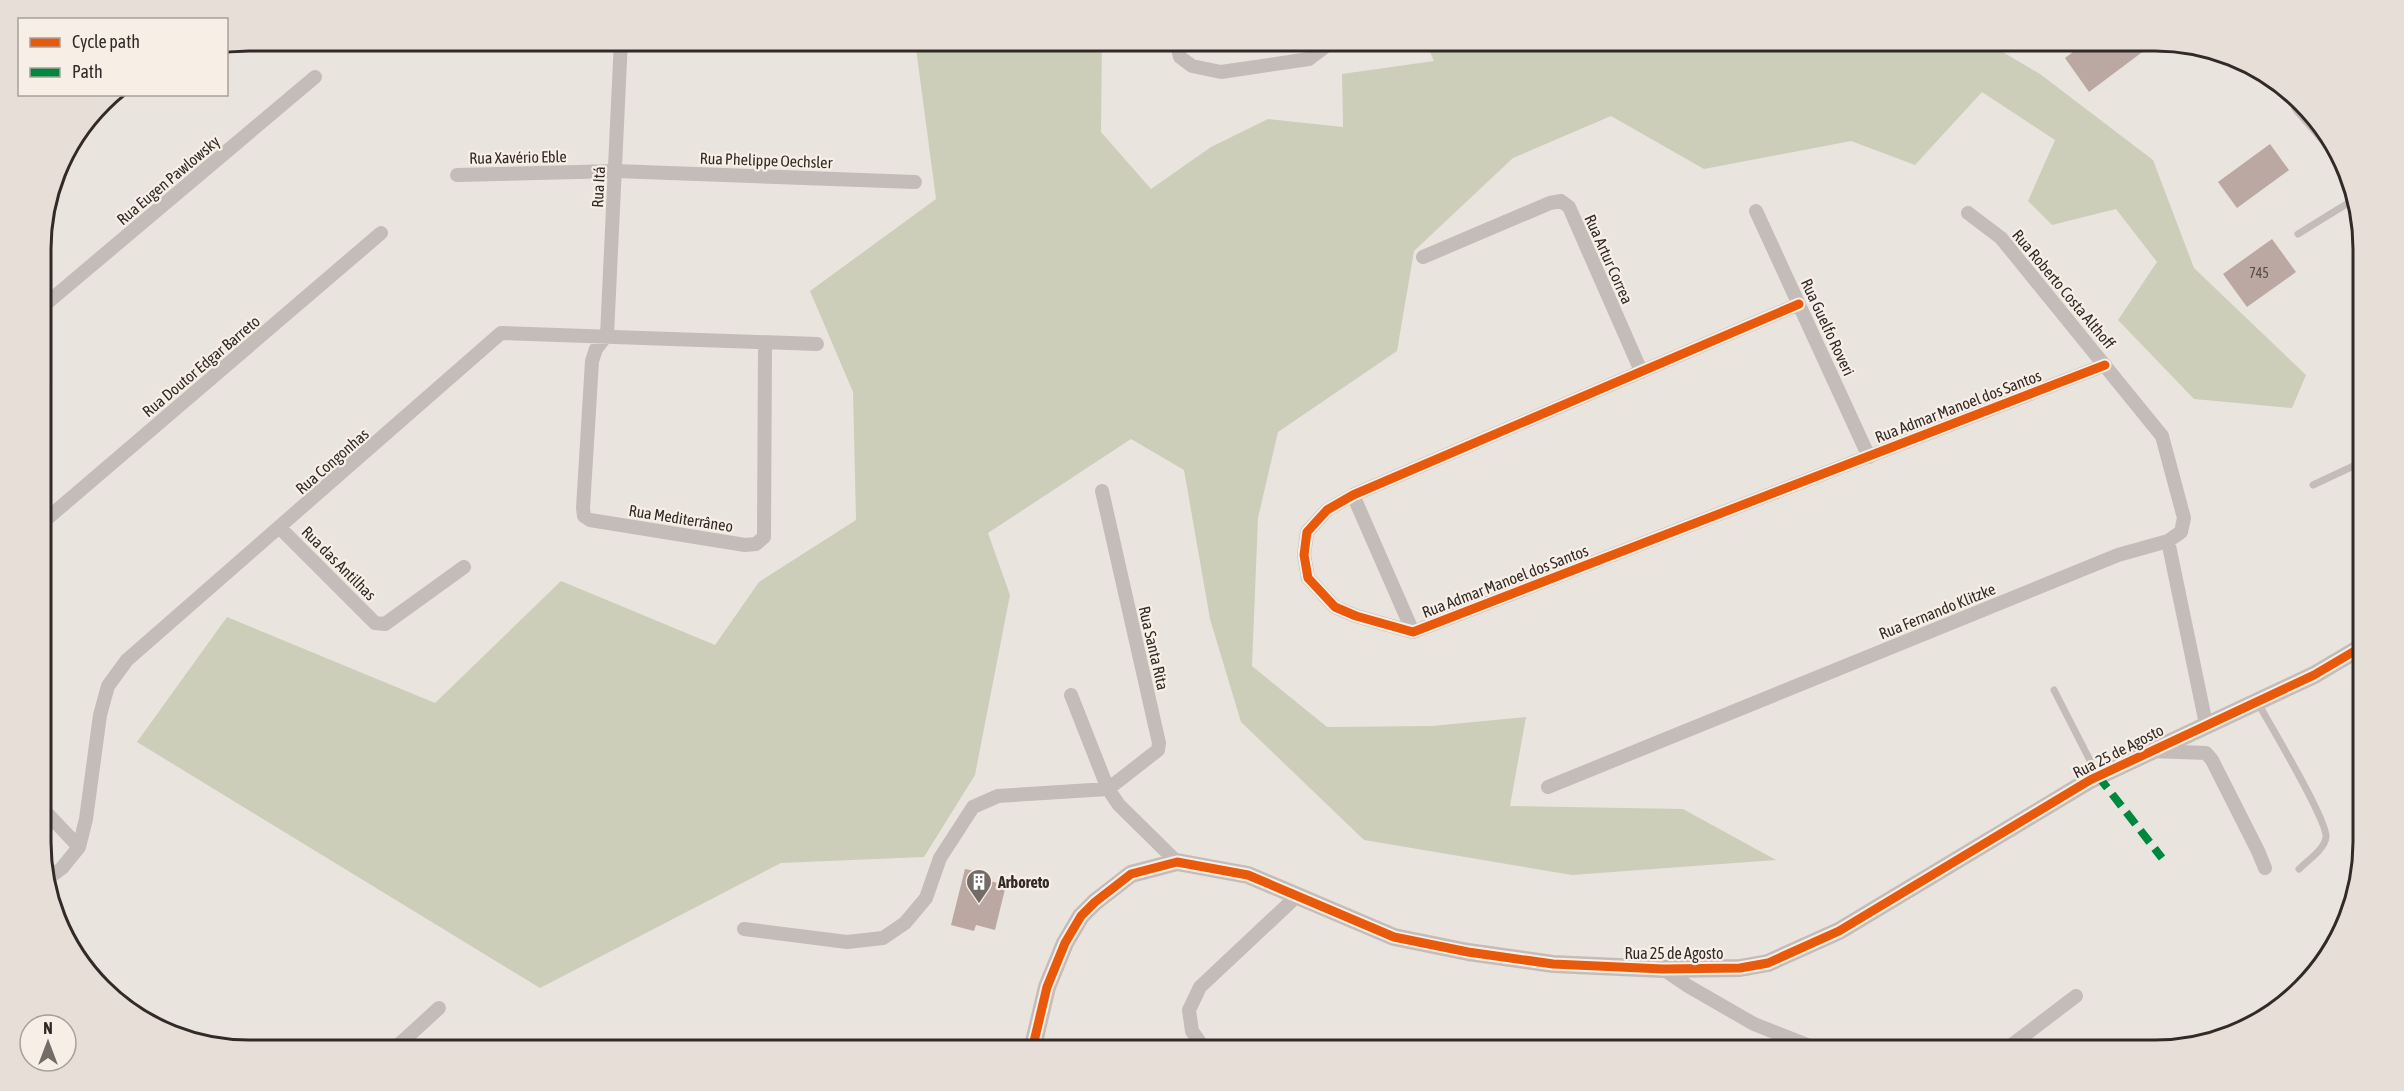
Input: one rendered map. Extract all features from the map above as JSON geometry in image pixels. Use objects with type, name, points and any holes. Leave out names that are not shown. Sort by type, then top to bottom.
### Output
[{"type":"street","name":"Rua Itá","points":[[607,335],[621,51]]},
{"type":"street","points":[[1179,51],[1180,57],[1192,66],[1221,72],[1310,59],[1320,51]]},
{"type":"street","name":"Rua Eugen Pawlowsky","points":[[51,300],[315,77]]},
{"type":"street","name":"Rua Xavério Eble","points":[[457,175],[616,171]]},
{"type":"street","name":"Rua Phelippe Oechsler","points":[[616,171],[915,182]]},
{"type":"street","name":"Rua Artur Correa","points":[[1423,257],[1550,203],[1561,201],[1569,207],[1641,371]]},
{"type":"street","name":"Rua Guelfo Roveri","points":[[1756,211],[1869,457]]},
{"type":"street","name":"Rua Roberto Costa Althoff","points":[[1968,213],[2001,238],[2105,365]]},
{"type":"street","name":"Rua Doutor Edgar Barreto","points":[[51,515],[381,233]]},
{"type":"street","name":"Rua Admar Manoel dos Santos","points":[[1799,304],[1353,495],[1327,510],[1307,532],[1304,555],[1308,578],[1335,607],[1356,616],[1413,632],[2105,365]]},
{"type":"street","name":"Rua Congonhas","points":[[54,874],[79,847],[86,819],[100,714],[108,686],[127,660],[501,333],[817,344]]},
{"type":"street","name":"Rua Mediterrâneo","points":[[607,335],[596,350],[592,361],[584,516],[590,520],[745,545],[756,544],[764,537],[765,343]]},
{"type":"street","points":[[2105,365],[2162,436],[2184,518],[2181,532],[2168,541],[2206,724]]},
{"type":"street","name":"Rua Santa Rita","points":[[1102,491],[1159,742],[1158,750],[1108,789]]},
{"type":"street","points":[[1353,495],[1413,632]]},
{"type":"street","name":"Rua das Antilhas","points":[[280,528],[375,623],[385,624],[464,567]]},
{"type":"street","name":"Rua Fernando Klitzke","points":[[1548,787],[2118,555],[2168,541]]},
{"type":"street","name":"Rua 25 de Agosto","points":[[1034,1040],[1047,987],[1065,943],[1081,916],[1131,874],[1178,862],[1248,875],[1394,937],[1457,950],[1553,964],[1663,969],[1740,968],[1768,963],[1839,931],[2098,776],[2314,675],[2353,652]]},
{"type":"street","points":[[1071,694],[1108,789],[1119,805],[1178,862]]},
{"type":"street","points":[[2150,751],[2206,753],[2212,760],[2265,868]]},
{"type":"street","points":[[744,929],[847,942],[883,938],[905,923],[926,898],[940,858],[973,807],[998,796],[1108,789]]},
{"type":"street","points":[[51,817],[79,847]]},
{"type":"street","points":[[1198,1040],[1192,1031],[1189,1010],[1200,987],[1297,896]]},
{"type":"street","points":[[1663,969],[1754,1024],[1795,1040]]},
{"type":"street","points":[[2018,1040],[2076,996]]},
{"type":"street","points":[[404,1040],[439,1008]]},
{"type":"lane","points":[[2298,234],[2347,204]]},
{"type":"lane","points":[[2313,485],[2353,466]]},
{"type":"lane","points":[[2054,690],[2098,776]]},
{"type":"lane","points":[[2257,701],[2325,830],[2323,844],[2299,869]]},
{"type":"green space","points":[[916,51],[1102,51],[1101,132],[1151,189],[1211,147],[1268,119],[1343,127],[1342,74],[1434,61],[1430,51],[2001,51],[2040,74],[2153,160],[2194,268],[2306,375],[2292,408],[2194,399],[2118,320],[2157,262],[2116,209],[2052,225],[2028,201],[2055,140],[1982,92],[1915,165],[1851,141],[1704,169],[1611,116],[1513,158],[1414,251],[1397,351],[1278,432],[1258,518],[1252,666],[1327,727],[1432,726],[1526,717],[1510,806],[1683,809],[1776,860],[1572,875],[1364,840],[1241,722],[1210,619],[1184,470],[1131,439],[988,533],[1010,595],[975,775],[924,857],[781,863],[540,988],[137,742],[227,617],[435,703],[561,581],[715,645],[759,582],[856,520],[853,392],[810,291],[936,199]]},
{"type":"building","points":[[2074,51],[2144,51],[2089,92],[2065,58]]},
{"type":"building","points":[[2270,144],[2289,170],[2237,208],[2218,182]]},
{"type":"building","points":[[2272,239],[2296,272],[2247,307],[2223,274]]},
{"type":"building","name":"Arboreto","points":[[965,869],[988,874],[986,880],[1006,885],[995,930],[976,925],[974,931],[951,925]]},
{"type":"marked path","points":[[2098,776],[2162,858]]},
{"type":"cycle path","points":[[1799,304],[1353,495],[1327,510],[1307,532],[1304,555],[1308,578],[1335,607],[1356,616],[1413,632],[2105,365]]},
{"type":"cycle path","points":[[1034,1040],[1047,987],[1065,943],[1081,916],[1131,874],[1177,862],[1248,875],[1394,937],[1468,952],[1553,964],[1663,969],[1740,968],[1768,963],[1839,931],[2090,780],[2314,675],[2353,652]]},
{"type":"place","name":"Arboreto","points":[[979,905]]}]
